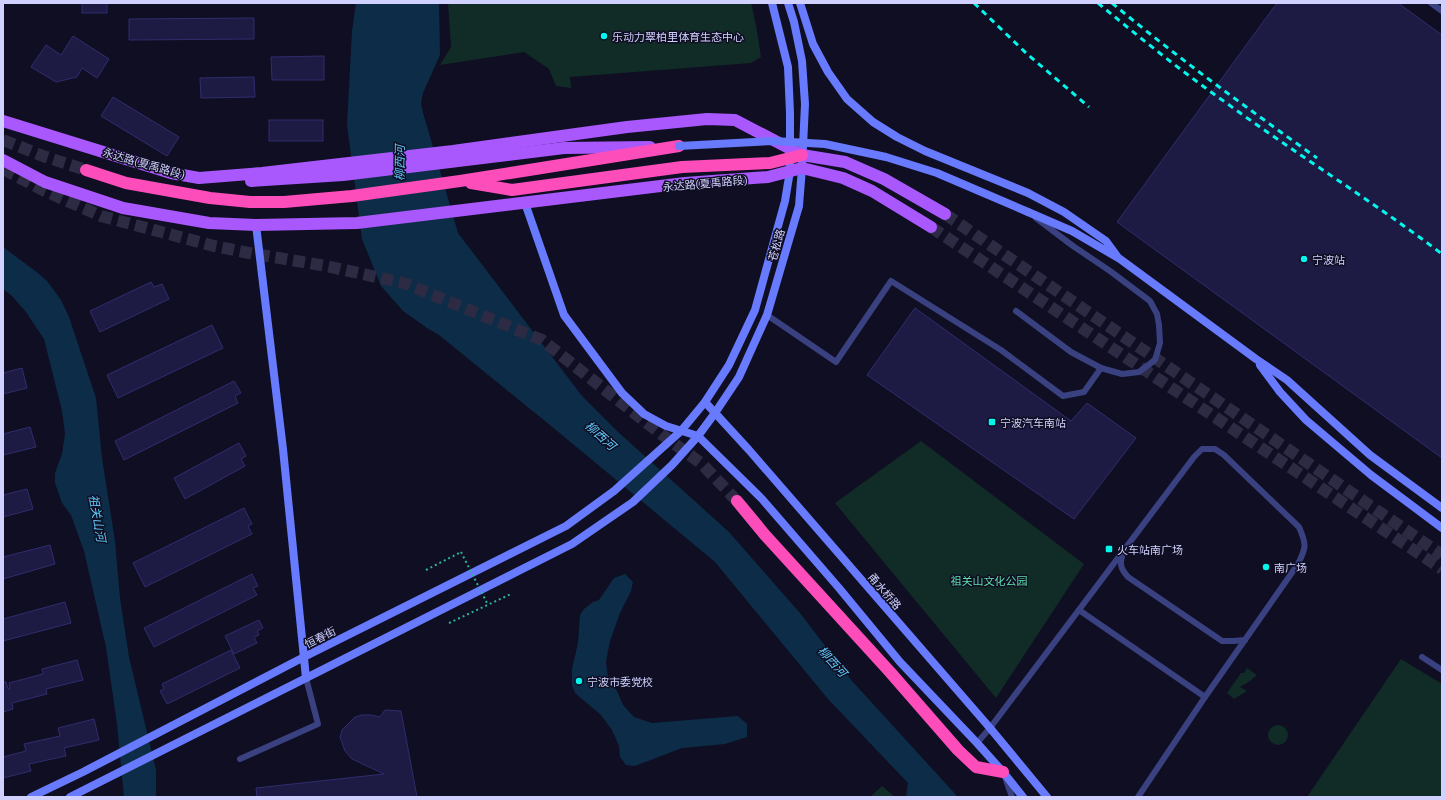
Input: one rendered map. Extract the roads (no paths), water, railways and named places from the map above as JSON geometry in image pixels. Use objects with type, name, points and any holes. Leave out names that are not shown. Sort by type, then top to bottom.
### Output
[{"type":"highway","points":[[86,170],[126,183],[210,198],[250,202],[284,202],[352,196],[460,181],[680,146]]},
{"type":"highway","points":[[460,181],[512,190],[682,167],[770,163],[802,155]]},
{"type":"highway","points":[[737,501],[958,750],[976,768],[1003,772]]},
{"type":"main road","name":"苍松路","points":[[657,453],[680,431],[705,402],[729,365],[755,310],[785,201],[790,172],[788,68],[772,3]]},
{"type":"main road","name":"苍松路","points":[[306,678],[572,544],[633,502],[672,465],[698,436],[715,413],[738,377],[767,315],[798,206],[802,168],[805,104],[802,61],[794,22],[788,3]]},
{"type":"main road","points":[[800,3],[813,44],[828,72],[847,99],[873,122],[897,138],[925,151],[1028,192],[1064,212],[1106,240],[1120,260]]},
{"type":"main road","points":[[456,156],[627,127],[708,119],[736,120],[802,155],[845,162],[884,179],[945,214]]},
{"type":"main road","name":"永达路(夏禹路段)","points":[[3,121],[171,172],[199,178],[340,170],[456,156]]},
{"type":"main road","points":[[456,156],[564,148],[680,146],[773,141],[824,144],[886,157],[938,172],[1072,231],[1120,260],[1287,380],[1370,455],[1442,508]]},
{"type":"main road","points":[[3,160],[45,182],[123,208],[209,223],[256,225],[283,449],[306,678],[70,797]]},
{"type":"main road","points":[[802,168],[842,178],[854,183],[931,227]]},
{"type":"main road","name":"永达路(夏禹路段)","points":[[256,225],[357,223],[685,183],[768,177],[802,168]]},
{"type":"main road","points":[[525,203],[564,316],[622,392],[644,414],[666,426],[698,436],[762,499],[839,588],[900,662],[977,743],[1023,797]]},
{"type":"main road","points":[[1256,359],[1280,392],[1306,420],[1371,475],[1442,528]]},
{"type":"main road","name":"甬水桥路","points":[[705,402],[749,450],[990,728],[1047,797]]},
{"type":"main road","name":"恒春街","points":[[31,797],[84,772],[304,658],[566,526],[614,491],[657,453]]},
{"type":"lane","points":[[1431,3],[1442,11]]},
{"type":"lane","points":[[1016,311],[1071,352],[1101,368],[1122,374],[1139,372],[1155,360],[1160,343],[1157,314],[1150,301],[1110,271],[1072,246],[1028,212]]},
{"type":"lane","points":[[767,315],[836,362],[891,281],[1001,350],[1063,396],[1084,392],[1101,368]]},
{"type":"lane","points":[[977,743],[990,728],[1198,453],[1202,449],[1215,449],[1224,455],[1300,527],[1304,538],[1305,550],[1298,564],[1205,697],[1138,797]]},
{"type":"lane","points":[[1124,551],[1120,561],[1122,570],[1128,576],[1222,641],[1245,640]]},
{"type":"lane","points":[[1079,610],[1205,697]]},
{"type":"lane","points":[[1422,658],[1442,670]]},
{"type":"lane","points":[[240,759],[318,724],[306,678]]},
{"type":"lane","points":[[1003,772],[1012,797]]},
{"type":"water","name":"柳西河","points":[[356,3],[439,3],[440,55],[423,93],[421,104],[458,233],[582,396],[617,431],[729,532],[800,613],[852,681],[958,797],[906,797],[908,783],[828,699],[715,562],[439,335],[403,311],[381,286],[362,239],[347,125],[352,31]]},
{"type":"water","name":"祖关山河","points":[[3,247],[47,281],[61,300],[69,317],[96,398],[102,458],[115,541],[120,598],[129,657],[156,770],[156,797],[124,797],[117,724],[106,647],[84,551],[71,515],[62,503],[55,483],[55,473],[62,454],[65,434],[62,411],[44,339],[26,312],[12,296],[3,289]]},
{"type":"water","points":[[625,574],[633,582],[631,591],[620,613],[610,641],[606,662],[608,678],[617,691],[623,705],[634,717],[652,723],[738,716],[747,724],[747,737],[725,744],[682,748],[635,766],[626,765],[620,757],[619,746],[612,730],[601,715],[575,693],[572,685],[572,669],[578,643],[580,615],[584,609],[593,602],[599,600],[614,578]]},
{"type":"tunnel","points":[[3,140],[43,156],[86,170]]},
{"type":"tunnel","points":[[3,169],[43,190],[101,216],[214,246],[326,266],[404,283],[542,340],[661,434],[702,464],[737,501]]},
{"type":"tunnel","points":[[945,214],[1442,555]]},
{"type":"tunnel","points":[[931,227],[1442,569]]},
{"type":"railway","points":[[974,3],[1026,53],[1089,107]]},
{"type":"railway","points":[[1098,3],[1160,54],[1209,90],[1442,254]]},
{"type":"railway","points":[[1112,3],[1187,63],[1317,158]]},
{"type":"place","name":"乐动力翠柏里体育生态中心","points":[[604,36]]},
{"type":"place","name":"宁波站","points":[[1304,259]]},
{"type":"place","name":"宁波汽车南站","points":[[992,422]]},
{"type":"place","name":"火车站南广场","points":[[1109,549]]},
{"type":"place","name":"南广场","points":[[1266,567]]},
{"type":"place","name":"宁波市委党校","points":[[579,681]]},
{"type":"park label","name":"祖关山文化公园","points":[[989,580]]}]
